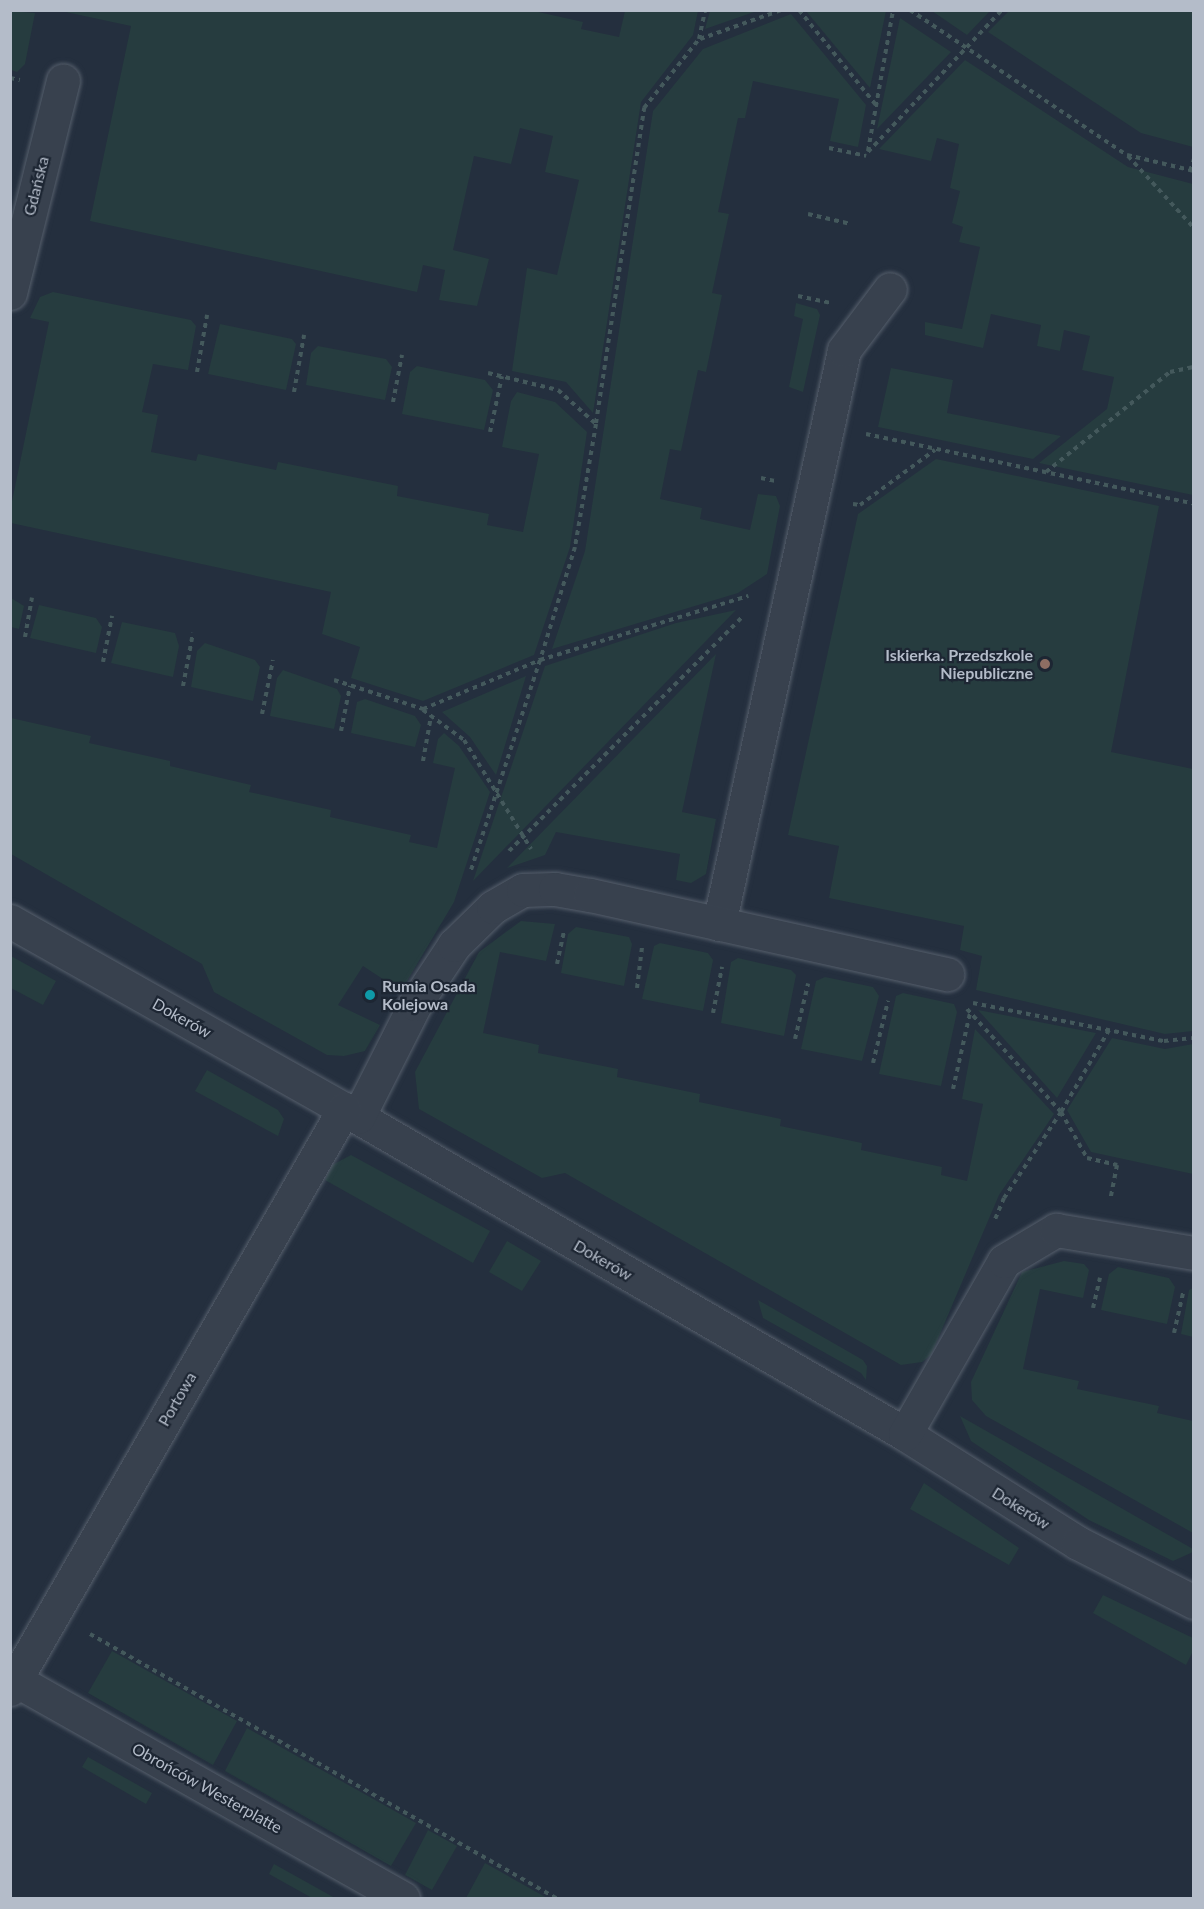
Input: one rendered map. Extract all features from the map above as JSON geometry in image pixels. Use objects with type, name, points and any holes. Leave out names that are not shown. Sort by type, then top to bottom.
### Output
[{"type":"street","name":"Gdańska","points":[[10,293],[63,80]]},
{"type":"street","points":[[719,924],[844,350],[890,289]]},
{"type":"street","name":"Portowa","points":[[12,1682],[415,1004],[454,945],[493,907],[523,890],[555,889],[947,974]]},
{"type":"street","name":"Dokerów","points":[[10,921],[351,1113],[905,1434],[1078,1543],[1194,1602]]},
{"type":"street","points":[[905,1434],[1004,1261],[1056,1230],[1194,1253]]},
{"type":"street","name":"Obrońców Westerplatte","points":[[12,1682],[403,1899]]},
{"type":"path","points":[[469,878],[575,547],[644,108],[699,39],[705,10]]},
{"type":"path","points":[[699,39],[781,10]]},
{"type":"path","points":[[799,10],[876,105]]},
{"type":"path","points":[[893,10],[868,152],[1002,10]]},
{"type":"path","points":[[910,10],[1127,155],[1194,228]]},
{"type":"path","points":[[829,148],[866,156]]},
{"type":"path","points":[[1127,155],[1192,171],[1194,159]]},
{"type":"path","points":[[808,214],[851,224]]},
{"type":"path","points":[[798,296],[833,303]]},
{"type":"path","points":[[197,372],[207,315]]},
{"type":"path","points":[[294,392],[304,335]]},
{"type":"path","points":[[393,402],[402,355]]},
{"type":"path","points":[[1046,472],[1170,372],[1194,367]]},
{"type":"path","points":[[488,373],[558,390],[596,424]]},
{"type":"path","points":[[490,432],[502,376]]},
{"type":"path","points":[[828,426],[1194,504]]},
{"type":"path","points":[[860,505],[936,450]]},
{"type":"path","points":[[423,710],[540,660],[760,592]]},
{"type":"path","points":[[25,637],[32,598]]},
{"type":"path","points":[[501,860],[746,613]]},
{"type":"path","points":[[103,662],[112,616]]},
{"type":"path","points":[[183,686],[193,633]]},
{"type":"path","points":[[262,714],[273,660]]},
{"type":"path","points":[[334,680],[423,710],[464,740],[533,852]]},
{"type":"path","points":[[341,731],[350,686]]},
{"type":"path","points":[[423,761],[431,716]]},
{"type":"path","points":[[557,964],[566,920]]},
{"type":"path","points":[[637,988],[643,934]]},
{"type":"path","points":[[713,1013],[723,962]]},
{"type":"path","points":[[795,1039],[808,981]]},
{"type":"path","points":[[873,1063],[889,997]]},
{"type":"path","points":[[970,1002],[1164,1041],[1194,1038]]},
{"type":"path","points":[[964,1006],[1061,1112],[1087,1158],[1117,1165],[1109,1208]]},
{"type":"path","points":[[953,1089],[970,1013]]},
{"type":"path","points":[[991,1227],[1004,1198],[1061,1112],[1109,1030]]},
{"type":"path","points":[[1093,1308],[1102,1270]]},
{"type":"path","points":[[1174,1333],[1184,1288]]},
{"type":"path","points":[[80,1628],[556,1899]]},
{"type":"green space","points":[[710,10],[757,11],[705,29]]},
{"type":"green space","points":[[10,11],[35,13],[25,64],[17,72],[11,70]]},
{"type":"green space","points":[[61,11],[534,11],[583,22],[581,29],[619,37],[625,11],[698,11],[693,35],[641,102],[593,413],[566,382],[512,371],[527,268],[557,275],[579,180],[545,172],[553,136],[520,128],[511,164],[474,156],[453,250],[489,259],[477,306],[439,300],[445,270],[423,265],[417,292],[90,221],[131,26]]},
{"type":"green space","points":[[806,11],[886,11],[870,88]]},
{"type":"green space","points":[[932,11],[990,11],[967,35]]},
{"type":"green space","points":[[1009,11],[1193,11],[1193,147],[1141,133],[988,32]]},
{"type":"green space","points":[[791,14],[866,105],[858,147],[830,141],[839,99],[753,81],[745,118],[738,118],[718,212],[729,214],[712,293],[722,295],[706,372],[698,370],[681,451],[670,449],[660,499],[702,508],[700,519],[750,530],[758,494],[776,496],[780,506],[767,574],[738,593],[552,649],[585,551],[653,111],[703,49]]},
{"type":"green space","points":[[900,18],[951,52],[877,129]]},
{"type":"green space","points":[[965,60],[1128,167],[1193,184],[1193,495],[1039,463],[1107,409],[1114,377],[1082,370],[1090,336],[1064,330],[1060,351],[1037,346],[1041,325],[991,314],[983,348],[925,335],[925,322],[962,329],[980,247],[959,242],[963,227],[952,223],[960,191],[950,188],[959,144],[937,138],[931,161],[879,149]]},
{"type":"green space","points":[[53,292],[191,320],[196,326],[188,370],[153,364],[142,412],[158,415],[151,452],[196,461],[198,454],[276,470],[278,462],[398,486],[397,496],[489,514],[487,525],[523,532],[539,454],[502,447],[511,401],[517,392],[555,402],[587,432],[570,547],[534,655],[423,701],[351,678],[360,647],[322,634],[331,592],[11,523],[11,506],[49,322],[30,318],[40,297]]},
{"type":"green space","points":[[796,303],[817,309],[820,315],[803,392],[789,387],[803,319],[794,316]]},
{"type":"green space","points":[[220,324],[292,339],[296,344],[286,390],[208,374]]},
{"type":"green space","points":[[318,346],[386,359],[392,367],[385,400],[306,385],[311,353]]},
{"type":"green space","points":[[417,366],[485,380],[493,390],[484,430],[402,414],[410,372]]},
{"type":"green space","points":[[891,368],[953,380],[947,413],[1061,436],[1033,459],[878,427]]},
{"type":"green space","name":"Iskierka. Przedszkole Niepubliczne","points":[[936,459],[1159,506],[1111,752],[1193,769],[1193,1031],[1165,1034],[976,990],[982,956],[960,950],[964,926],[829,898],[839,846],[788,835],[858,514]]},
{"type":"green space","points":[[11,598],[24,606],[19,629],[11,627]]},
{"type":"green space","points":[[39,605],[96,618],[102,627],[96,653],[30,638]]},
{"type":"green space","points":[[736,610],[473,881],[545,666],[676,623]]},
{"type":"green space","points":[[122,622],[175,633],[179,646],[173,677],[111,663]]},
{"type":"green space","points":[[205,643],[255,660],[260,667],[253,701],[191,687],[197,651]]},
{"type":"green space","points":[[716,654],[682,812],[716,819],[706,874],[691,883],[676,880],[680,854],[556,832],[545,855],[507,868]]},
{"type":"green space","points":[[283,670],[337,689],[341,696],[334,729],[270,716],[277,678]]},
{"type":"green space","points":[[526,676],[496,775],[470,737],[442,712]]},
{"type":"green space","points":[[365,699],[415,716],[421,725],[415,747],[351,733],[357,702]]},
{"type":"green space","points":[[11,718],[91,736],[89,743],[170,761],[170,766],[251,785],[249,792],[331,810],[330,817],[411,835],[409,842],[437,848],[455,768],[433,763],[438,739],[444,733],[459,746],[490,792],[454,902],[401,991],[363,966],[338,1005],[380,1025],[365,1051],[344,1056],[327,1055],[214,992],[202,964],[11,854]]},
{"type":"green space","points":[[521,921],[555,924],[546,961],[500,952],[483,1033],[539,1045],[538,1053],[618,1069],[617,1077],[700,1094],[699,1102],[781,1119],[780,1126],[862,1143],[861,1150],[942,1167],[941,1175],[967,1181],[983,1104],[962,1099],[975,1029],[1054,1114],[999,1195],[931,1355],[922,1362],[901,1365],[565,1173],[542,1178],[419,1109],[415,1072],[479,952]]},
{"type":"green space","points":[[576,927],[629,937],[632,944],[624,986],[561,973],[568,934]]},
{"type":"green space","points":[[660,943],[708,953],[713,960],[703,1011],[642,999],[654,946]]},
{"type":"green space","points":[[11,956],[56,981],[43,1005],[11,988]]},
{"type":"green space","points":[[738,958],[791,970],[796,975],[784,1036],[721,1023],[731,962]]},
{"type":"green space","points":[[825,977],[873,987],[879,996],[862,1061],[801,1049],[816,981]]},
{"type":"green space","points":[[903,993],[954,1004],[957,1012],[941,1086],[879,1074],[896,996]]},
{"type":"green space","points":[[978,1010],[1096,1033],[1057,1098]]},
{"type":"green space","points":[[1112,1038],[1165,1049],[1193,1044],[1193,1174],[1091,1152],[1067,1110]]},
{"type":"green space","points":[[207,1070],[278,1110],[284,1119],[278,1136],[195,1091]]},
{"type":"green space","points":[[351,1155],[490,1231],[473,1263],[325,1180],[332,1165]]},
{"type":"green space","points":[[507,1241],[541,1261],[522,1291],[489,1272]]},
{"type":"green space","points":[[1064,1261],[1084,1264],[1089,1270],[1083,1298],[1040,1289],[1023,1369],[1079,1381],[1077,1389],[1159,1406],[1157,1413],[1193,1421],[1193,1533],[986,1416],[972,1400],[971,1382],[1022,1272]]},
{"type":"green space","points":[[1118,1267],[1169,1278],[1175,1287],[1167,1324],[1101,1310],[1109,1274]]},
{"type":"green space","points":[[1193,1288],[1193,1337],[1181,1334],[1189,1290]]},
{"type":"green space","points":[[758,1300],[863,1360],[867,1366],[866,1380],[861,1373],[763,1318]]},
{"type":"green space","points":[[960,1416],[1193,1549],[1193,1552],[1173,1561],[1089,1520],[971,1441]]},
{"type":"green space","points":[[924,1483],[1019,1548],[1009,1565],[910,1509]]},
{"type":"green space","points":[[1103,1595],[1193,1638],[1193,1651],[1186,1665],[1093,1613]]},
{"type":"green space","points":[[112,1651],[237,1721],[213,1765],[88,1693]]},
{"type":"green space","points":[[247,1728],[416,1823],[391,1866],[225,1771]]},
{"type":"green space","points":[[88,1757],[152,1793],[146,1804],[82,1767]]},
{"type":"green space","points":[[428,1830],[457,1846],[432,1890],[405,1875]]},
{"type":"green space","points":[[485,1863],[547,1898],[466,1898]]},
{"type":"green space","points":[[274,1864],[335,1898],[312,1898],[269,1874]]},
{"type":"place","name":"Iskierka. Przedszkole Niepubliczne","points":[[1045,664]]},
{"type":"place","name":"Rumia Osada Kolejowa","points":[[370,995]]}]
